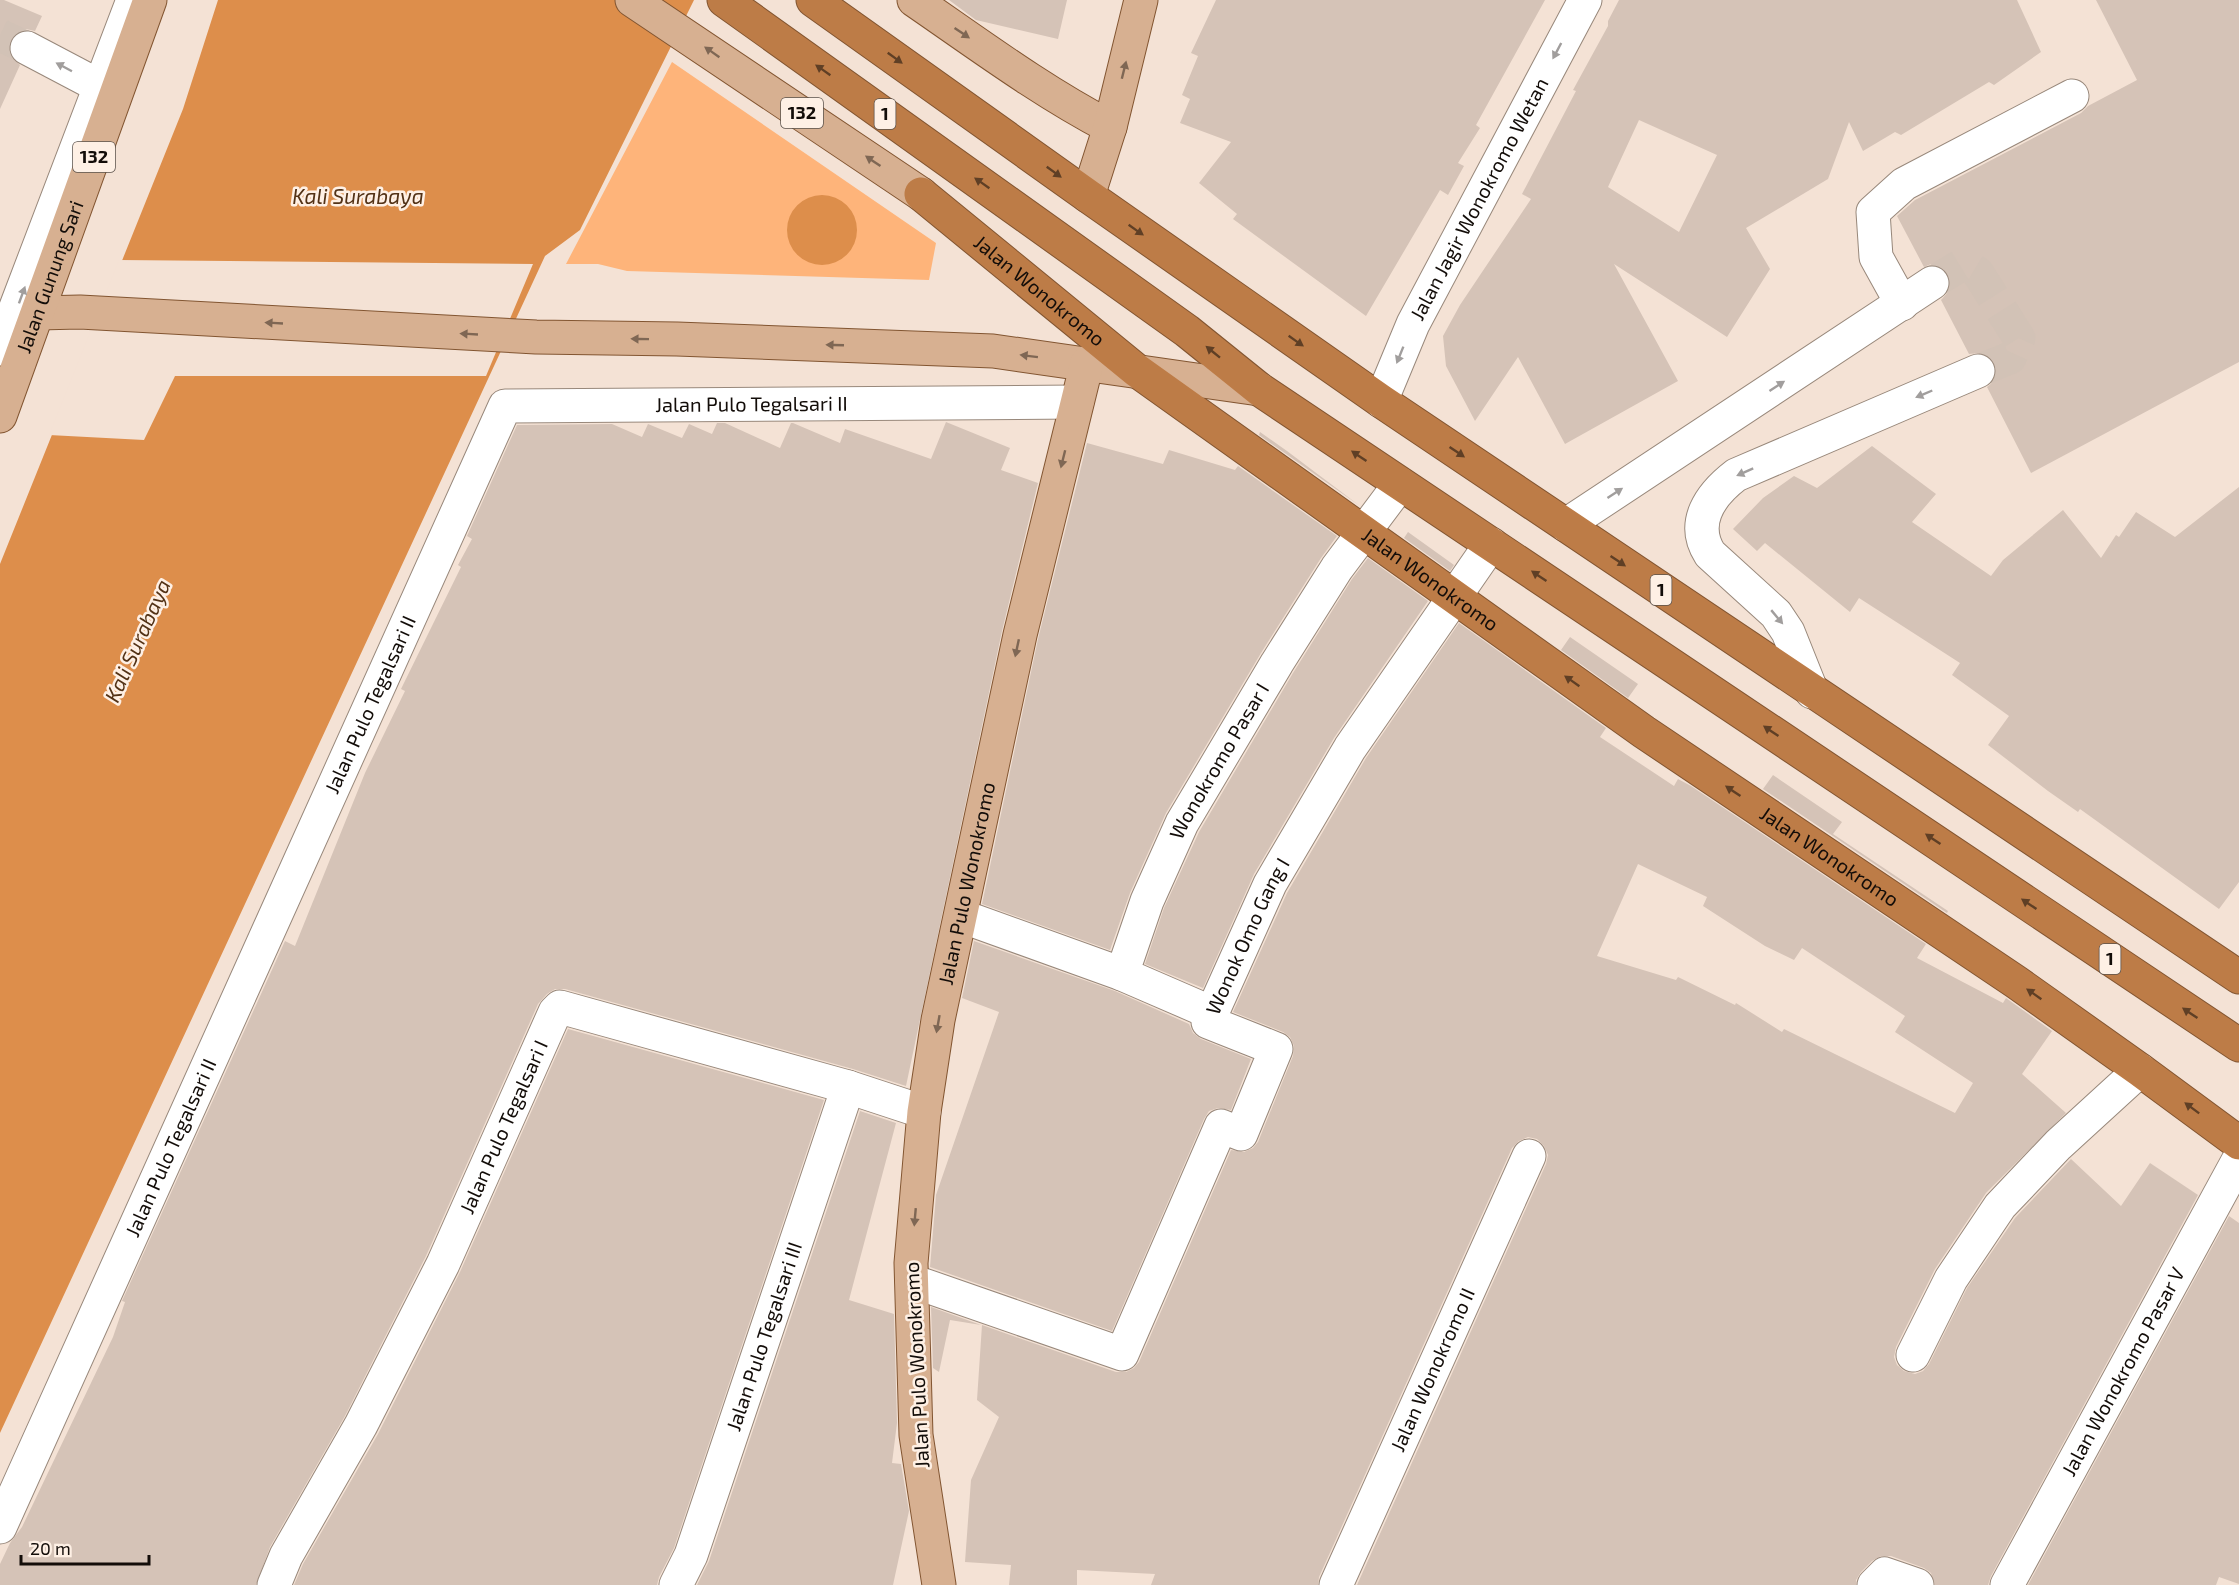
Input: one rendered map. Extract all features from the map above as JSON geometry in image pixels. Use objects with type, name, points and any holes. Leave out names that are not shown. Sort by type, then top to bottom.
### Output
[{"type":"highway","name":"1","points":[[724,0],[1187,331],[1259,388],[2239,1045]]},
{"type":"highway","name":"1","points":[[813,0],[1381,401],[2239,977]]},
{"type":"highway","name":"1","points":[[921,194],[1046,229]]},
{"type":"highway","name":"Jalan Wonokromo","points":[[921,194],[1136,370],[1644,732],[2016,982],[2239,1143]]},
{"type":"main road","name":"Jalan Gunung Sari","points":[[0,416],[150,0]]},
{"type":"main road","name":"Jalan Wonokromo","points":[[632,0],[683,32],[921,194]]},
{"type":"main road","points":[[914,0],[1030,80],[1077,110],[1110,127]]},
{"type":"main road","points":[[1088,196],[1110,127],[1141,0]]},
{"type":"main road","points":[[38,313],[80,312],[528,337],[677,339],[993,351],[1136,370]]},
{"type":"main road","name":"Jalan Pulo Wonokromo","points":[[939,1585],[916,1435],[911,1263],[924,1113],[938,1020],[1020,635],[1087,363]]},
{"type":"main road","name":"1","points":[[1136,370],[1259,388]]},
{"type":"street","points":[[0,349],[133,0]]},
{"type":"street","name":"Jalan Jagir Wonokromo Wetan","points":[[1381,401],[1413,324],[1585,0]]},
{"type":"street","points":[[27,48],[101,87]]},
{"type":"street","points":[[1902,304],[1876,257],[1873,212],[1904,184],[2072,96]]},
{"type":"street","points":[[1566,525],[1932,283]]},
{"type":"street","points":[[1812,692],[1788,632],[1776,614],[1710,555],[1703,544],[1701,529],[1712,497],[1736,476],[1978,371]]},
{"type":"street","name":"Jalan Pulo Tegalsari II","points":[[0,1527],[505,406],[1077,402]]},
{"type":"street","name":"Wonokromo Pasar I","points":[[1122,974],[1147,902],[1182,823],[1277,663],[1337,568],[1400,484]]},
{"type":"street","name":"Wonok Omo Gang I","points":[[912,1281],[1122,1354],[1221,1126],[1241,1134],[1276,1049],[1208,1022],[1270,884],[1350,748],[1491,544]]},
{"type":"street","points":[[961,916],[1122,974],[1212,1013]]},
{"type":"street","name":"Jalan Pulo Tegalsari I","points":[[274,1585],[286,1556],[361,1425],[443,1264],[555,1012],[560,1007],[848,1087],[924,1113]]},
{"type":"street","points":[[1913,1355],[1951,1279],[2000,1206],[2058,1145],[2140,1070]]},
{"type":"street","name":"Jalan Pulo Tegalsari III","points":[[676,1585],[691,1555],[848,1087]]},
{"type":"street","name":"Jalan Wonokromo II","points":[[1336,1585],[1528,1156]]},
{"type":"street","name":"Jalan Wonokromo Pasar V","points":[[2007,1585],[2239,1159]]},
{"type":"street","points":[[1874,1585],[1885,1574],[1917,1585]]},
{"type":"shaded area","points":[[672,62],[936,243],[929,280],[627,271],[598,264],[566,264]]},
{"type":"water","name":"Kali Surabaya","points":[[218,0],[694,0],[580,230],[545,256],[0,1433],[0,564],[183,109]]},
{"type":"water","points":[[829,195],[842,201],[851,210],[855,216],[857,230],[855,244],[847,255],[836,263],[815,265],[797,255],[789,244],[787,223],[797,205],[808,197]]},
{"type":"pier","points":[[119,260],[533,264],[486,376],[175,376],[144,440],[49,435]]},
{"type":"building","points":[[0,0],[42,16],[35,31],[26,29],[18,32],[10,40],[8,48],[11,57],[20,65],[0,109]]},
{"type":"building","points":[[949,0],[1067,0],[1058,39],[976,20]]},
{"type":"building","points":[[1216,0],[1545,0],[1476,125],[1480,128],[1458,163],[1464,166],[1448,195],[1440,190],[1366,316],[1233,219],[1237,214],[1199,183],[1231,142],[1180,123],[1190,99],[1182,95],[1198,56],[1191,53]]},
{"type":"building","points":[[1619,0],[2017,0],[2041,52],[1994,85],[1989,82],[1901,135],[1895,132],[1863,151],[1849,122],[1828,179],[1746,228],[1770,269],[1727,337],[1614,264],[1678,381],[1565,444],[1518,357],[1475,421],[1446,366],[1443,336],[1460,305],[1531,199],[1522,194],[1576,91],[1573,90],[1608,26],[1608,21]],"holes":[[[1639,120],[1717,155],[1679,232],[1608,187]]]},
{"type":"building","points":[[2096,0],[2239,0],[2239,362],[2031,473],[1987,387],[1993,382],[1996,374],[1995,363],[1990,356],[1981,353],[1969,354],[1941,300],[1949,291],[1951,282],[1948,273],[1940,266],[1931,264],[1924,267],[1897,216],[1915,200],[2081,113],[2088,106],[2137,80]]},
{"type":"building","points":[[946,422],[1010,448],[1001,470],[1038,483],[1002,631],[906,1086],[853,1069],[565,989],[555,989],[538,1004],[426,1256],[345,1416],[270,1547],[256,1585],[0,1585],[0,1564],[10,1543],[22,1527],[113,1337],[125,1302],[122,1301],[285,941],[295,946],[365,773],[405,691],[401,689],[461,567],[458,565],[472,539],[467,536],[517,425],[612,424],[642,437],[648,424],[682,438],[689,424],[712,434],[717,423],[725,423],[780,448],[793,423],[840,443],[845,429],[931,459]]},
{"type":"building","points":[[1260,432],[1287,451],[1360,506],[1259,435]]},
{"type":"building","points":[[1087,443],[1163,464],[1169,450],[1235,470],[1238,466],[1337,536],[1261,653],[1166,813],[1130,893],[1110,950],[982,904],[1038,639]]},
{"type":"building","points":[[1872,446],[1936,494],[1912,522],[1991,576],[2003,560],[2063,510],[2101,558],[2116,535],[2119,537],[2136,512],[2175,537],[2239,487],[2239,882],[2219,909],[2080,809],[2078,812],[2048,791],[1988,745],[2009,716],[1952,675],[1960,663],[1859,598],[1850,612],[1765,543],[1757,551],[1733,529],[1763,498],[1794,476],[1817,488]]},
{"type":"building","points":[[1408,532],[1454,565],[1450,571],[1404,538]]},
{"type":"building","points":[[1368,558],[1428,601],[1334,738],[1254,874],[1203,988],[1145,964],[1164,908],[1199,832],[1293,673],[1352,579]]},
{"type":"building","points":[[1459,623],[1606,728],[1600,737],[1674,786],[1678,779],[1691,786],[1926,944],[1917,958],[2003,1003],[2006,998],[2052,1031],[2022,1074],[2066,1113],[1986,1193],[1935,1269],[1896,1347],[1894,1357],[1897,1365],[1904,1371],[1915,1374],[1923,1371],[1929,1364],[1967,1288],[2015,1218],[2071,1159],[2121,1206],[2150,1163],[2198,1195],[1988,1585],[1935,1585],[1931,1573],[1924,1568],[1891,1556],[1881,1556],[1861,1572],[1856,1585],[1357,1585],[1546,1164],[1548,1155],[1544,1146],[1537,1139],[1528,1137],[1519,1141],[1512,1148],[1319,1577],[1318,1585],[1151,1585],[1155,1574],[1077,1570],[1077,1585],[1009,1585],[1011,1565],[965,1562],[971,1480],[999,1417],[977,1400],[982,1325],[1116,1372],[1126,1372],[1139,1362],[1231,1150],[1244,1152],[1253,1148],[1258,1142],[1293,1056],[1294,1046],[1290,1037],[1233,1012],[1287,893],[1366,758]],"holes":[[[1638,864],[1707,897],[1703,906],[1765,946],[1794,960],[1802,948],[1905,1016],[1895,1032],[1973,1083],[1955,1113],[1784,1029],[1782,1032],[1736,1003],[1735,1005],[1678,977],[1676,980],[1597,956]]]},
{"type":"building","points":[[1570,637],[1638,684],[1628,698],[1561,650]]},
{"type":"building","points":[[1773,775],[1842,822],[1833,834],[1948,911],[1947,913],[1763,789]]},
{"type":"building","points":[[974,941],[1115,991],[1189,1024],[1193,1033],[1201,1039],[1251,1059],[1231,1110],[1218,1108],[1209,1111],[1204,1119],[1112,1331],[930,1267],[936,1195],[999,1012],[962,998]]},
{"type":"building","points":[[568,1029],[824,1100],[674,1548],[657,1585],[294,1585],[303,1564],[378,1434],[460,1272]]},
{"type":"building","points":[[860,1111],[896,1123],[849,1300],[894,1314],[897,1423],[892,1463],[901,1464],[909,1511],[893,1585],[697,1585],[709,1561]]},
{"type":"building","points":[[2229,1216],[2239,1223],[2239,1584],[2219,1577],[2216,1585],[2028,1585]]},
{"type":"building","points":[[931,1307],[981,1325],[950,1320],[939,1372],[933,1368]]},
{"type":"tunnel","points":[[0,35],[27,48]]},
{"type":"tunnel","points":[[1932,283],[1963,264],[1978,273],[2019,338],[2010,358],[1978,371]]}]
